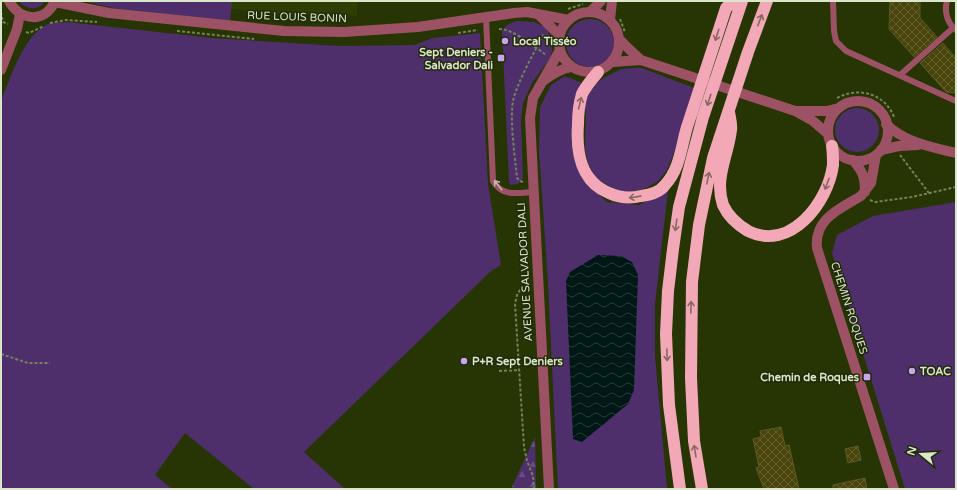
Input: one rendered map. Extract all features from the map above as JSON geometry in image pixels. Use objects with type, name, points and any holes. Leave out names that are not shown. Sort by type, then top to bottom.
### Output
[{"type":"highway","points":[[598,72],[587,84],[579,109],[577,136],[579,156],[583,168],[591,181],[601,189],[616,196],[630,199],[650,195],[664,187],[676,169],[687,128],[726,8],[734,1]]},
{"type":"highway","points":[[680,489],[669,404],[666,334],[668,291],[673,249],[679,207],[703,117],[742,1]]},
{"type":"highway","points":[[702,489],[694,441],[691,385],[692,282],[699,225],[712,158],[768,1]]},
{"type":"highway","points":[[729,110],[732,129],[720,177],[720,192],[724,206],[732,219],[742,228],[756,235],[771,236],[789,232],[801,224],[814,210],[827,186],[833,165],[832,146]]},
{"type":"street","points":[[9,1],[13,8],[20,14],[28,17],[39,16],[46,12],[55,2]]},
{"type":"street","points":[[590,12],[601,1]]},
{"type":"street","points":[[612,1],[617,29],[630,51],[642,60],[795,111],[812,120],[828,134]]},
{"type":"street","name":"RUE LOUIS BONIN","points":[[55,2],[109,13],[284,31],[344,32],[418,28],[527,12],[569,20]]},
{"type":"street","points":[[615,18],[601,14],[582,12],[569,20],[559,35],[562,57],[571,67],[582,72],[598,72],[613,62],[623,37]]},
{"type":"street","points":[[1,70],[17,29],[20,14]]},
{"type":"street","points":[[539,15],[559,35]]},
{"type":"street","name":"AVENUE SALVADOR DALI","points":[[549,489],[530,118],[534,98],[560,50]]},
{"type":"street","points":[[613,62],[642,60]]},
{"type":"street","name":"AVENUE SALVADOR DALI","points":[[543,81],[553,73],[564,68],[571,67]]},
{"type":"street","points":[[863,194],[871,183],[878,152],[885,142],[887,133],[886,124],[881,113],[868,103],[860,101],[852,102],[839,108],[830,120],[828,134],[832,146],[841,156],[853,160],[861,160],[869,158],[878,152],[899,146],[920,145]]},
{"type":"street","points":[[795,111],[827,111],[839,108]]},
{"type":"street","points":[[886,124],[901,136],[920,145],[956,153]]},
{"type":"street","points":[[853,160],[861,170],[865,179],[863,194]]},
{"type":"street","name":"CHEMIN ROQUES","points":[[863,194],[832,214],[818,230],[816,239],[817,248],[894,489]]},
{"type":"lane","points":[[834,1],[834,31],[836,41],[846,51],[956,101]]},
{"type":"lane","points":[[900,75],[954,29],[948,21],[945,13],[947,1]]},
{"type":"lane","points":[[486,18],[494,181],[496,186],[505,192],[533,192]]},
{"type":"path","points":[[564,10],[574,8],[588,1]]},
{"type":"path","points":[[615,18],[623,37]]},
{"type":"path","points":[[499,30],[503,29],[514,33],[550,58]]},
{"type":"path","points":[[899,154],[929,193]]},
{"type":"path","points":[[863,194],[875,202],[912,197],[956,187]]},
{"type":"path","points":[[528,274],[528,279],[517,296],[515,304],[524,447],[527,461],[533,476],[534,489]]},
{"type":"path","points":[[1,354],[28,363],[50,363]]},
{"type":"path","points":[[499,371],[520,370]]},
{"type":"shaded area","points":[[165,1],[358,1],[357,16],[269,13]]},
{"type":"green space","points":[[18,1],[45,1],[39,7],[32,8],[21,4]]},
{"type":"green space","points":[[84,1],[232,1],[230,22],[113,8]]},
{"type":"green space","points":[[590,19],[599,21],[607,26],[612,34],[614,43],[612,52],[607,60],[599,65],[590,67],[581,65],[573,60],[568,52],[566,43],[568,34],[573,26],[581,21]]},
{"type":"green space","points":[[518,21],[534,22],[545,27],[551,37],[552,50],[550,58],[532,83],[523,103],[521,121],[523,178],[518,184],[511,185],[509,182],[502,31],[509,24]]},
{"type":"green space","points":[[67,22],[212,38],[340,46],[414,45],[433,38],[480,33],[488,184],[501,265],[491,271],[304,452],[345,489],[254,489],[185,433],[155,475],[172,489],[1,489],[1,101],[14,68],[26,45],[33,36],[42,28],[51,23]]},
{"type":"green space","points":[[642,68],[694,88],[667,170],[658,181],[648,187],[633,192],[619,191],[595,177],[588,163],[585,148],[586,112],[584,103],[590,92],[600,80],[621,69]]},
{"type":"green space","points":[[565,76],[582,83],[574,111],[572,148],[581,177],[607,202],[639,205],[668,190],[655,304],[655,356],[667,489],[558,489],[548,283],[539,150],[540,107],[551,85]]},
{"type":"green space","points":[[853,108],[861,108],[873,114],[879,126],[879,134],[873,146],[861,152],[853,152],[841,146],[835,134],[835,126],[841,114]]},
{"type":"green space","name":"TOAC","points":[[956,202],[956,489],[905,489],[832,253],[837,235],[873,216]]},
{"type":"green space","points":[[535,437],[536,489],[511,489]]},
{"type":"water","points":[[598,255],[621,256],[632,262],[638,275],[634,390],[628,404],[582,442],[573,439],[566,281],[570,272]]},
{"type":"building","points":[[890,1],[920,1],[920,18],[937,37],[914,57],[889,29]]},
{"type":"building","points":[[943,43],[956,58],[956,93],[946,92],[920,63]]},
{"type":"building","points":[[781,427],[785,446],[789,445],[799,489],[764,489],[756,468],[759,467],[753,439],[761,437],[760,431]]},
{"type":"building","points":[[858,446],[861,460],[848,463],[845,449]]},
{"type":"building","points":[[865,478],[867,489],[833,489],[833,485]]},
{"type":"place","name":"Local Tisséo","points":[[505,41]]},
{"type":"place","name":"Sept Deniers - Salvador Dali","points":[[501,58]]},
{"type":"place","name":"P+R Sept Deniers","points":[[464,361]]},
{"type":"place","name":"TOAC","points":[[912,371]]},
{"type":"place","name":"Chemin de Roques","points":[[867,377]]}]
